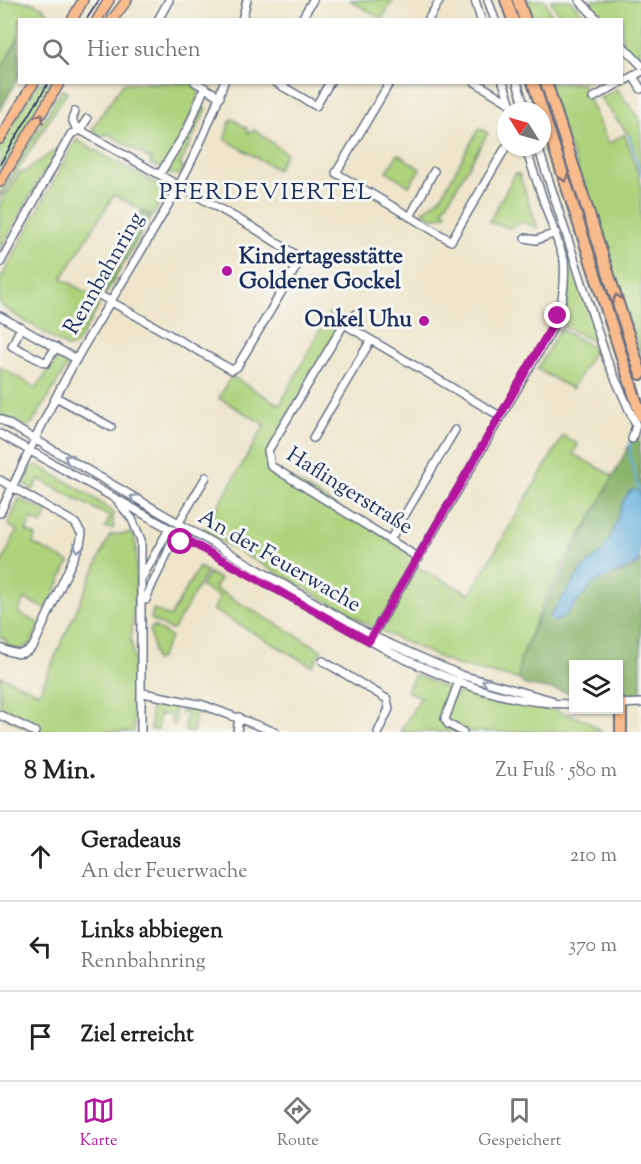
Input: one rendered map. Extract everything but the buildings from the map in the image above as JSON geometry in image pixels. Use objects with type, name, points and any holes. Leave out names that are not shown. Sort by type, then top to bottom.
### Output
[{"type":"highway","points":[[506,0],[512,18]]},
{"type":"highway","points":[[518,0],[524,18]]},
{"type":"highway","points":[[534,84],[641,416]]},
{"type":"highway","points":[[547,84],[641,374]]},
{"type":"highway","points":[[620,714],[621,732]]},
{"type":"main road","points":[[73,18],[83,0]]},
{"type":"main road","points":[[98,18],[109,0]]},
{"type":"main road","points":[[114,18],[127,0]]},
{"type":"main road","points":[[0,139],[33,84]]},
{"type":"main road","points":[[0,182],[59,84]]},
{"type":"street","points":[[158,18],[169,0]]},
{"type":"street","points":[[242,18],[247,0]]},
{"type":"street","points":[[302,18],[313,0]]},
{"type":"street","points":[[429,18],[440,0]]},
{"type":"street","points":[[475,0],[480,18]]},
{"type":"street","points":[[488,0],[494,18]]},
{"type":"street","points":[[579,0],[596,18]]},
{"type":"street","points":[[623,47],[641,65]]},
{"type":"street","points":[[623,81],[641,72]]},
{"type":"street","points":[[633,76],[641,89]]},
{"type":"street","points":[[198,84],[220,97]]},
{"type":"street","name":"Rennbahnring","points":[[0,513],[34,438],[76,359],[178,185],[206,132],[223,84]]},
{"type":"street","points":[[278,84],[316,106],[329,84]]},
{"type":"street","points":[[389,84],[336,173],[451,241],[501,156]]},
{"type":"street","points":[[478,84],[503,102]]},
{"type":"street","points":[[504,84],[510,102]]},
{"type":"street","points":[[517,84],[523,102]]},
{"type":"street","points":[[593,98],[618,84]]},
{"type":"street","points":[[160,174],[188,128],[204,89]]},
{"type":"street","points":[[75,112],[72,118],[79,130],[160,174],[299,257],[298,264],[237,367],[232,370],[94,292]]},
{"type":"street","points":[[0,263],[71,134],[79,130],[87,119]]},
{"type":"street","points":[[370,639],[438,529],[558,316],[564,293],[564,260],[528,156]]},
{"type":"street","points":[[541,156],[613,376],[636,425],[632,439]]},
{"type":"street","points":[[410,217],[434,171]]},
{"type":"street","points":[[525,238],[536,240],[556,233]]},
{"type":"street","points":[[564,260],[574,257]]},
{"type":"street","name":"Haflingerstraße","points":[[356,314],[348,327],[344,324],[338,330],[268,451],[267,458],[270,466],[419,558]]},
{"type":"street","points":[[0,316],[76,359]]},
{"type":"street","points":[[21,327],[12,346],[21,352],[46,363],[56,347]]},
{"type":"street","points":[[348,327],[500,416]]},
{"type":"street","name":"Haflingerstraße","points":[[313,438],[371,340]]},
{"type":"street","points":[[56,397],[111,427]]},
{"type":"street","name":"An der Feuerwache","points":[[0,419],[167,518],[173,528],[187,540],[458,684],[521,701],[569,704]]},
{"type":"street","points":[[390,540],[455,430]]},
{"type":"street","name":"An der Feuerwache","points":[[0,434],[370,639],[461,675],[565,704]]},
{"type":"street","points":[[143,576],[206,477]]},
{"type":"street","points":[[0,480],[82,532],[81,541],[34,645],[26,653],[15,654],[0,648]]},
{"type":"street","points":[[115,499],[139,531],[143,576],[141,732]]},
{"type":"street","points":[[143,614],[150,585],[168,549],[173,528]]},
{"type":"street","name":"An der Feuerwache","points":[[168,549],[187,540]]},
{"type":"street","points":[[323,662],[387,699],[389,709],[378,732]]},
{"type":"street","points":[[461,675],[445,719],[448,724],[463,732]]},
{"type":"street","points":[[142,693],[205,706],[224,715],[239,717],[275,732]]},
{"type":"street","points":[[623,704],[641,703]]},
{"type":"street","points":[[204,715],[205,706]]},
{"type":"street","points":[[0,715],[35,732]]},
{"type":"street","points":[[237,732],[239,717]]},
{"type":"green space","points":[[0,0],[21,1],[41,7],[50,16],[49,18],[18,18],[18,39],[0,71]]},
{"type":"green space","points":[[350,0],[393,0],[383,18]]},
{"type":"green space","points":[[519,0],[545,0],[553,18],[525,18]]},
{"type":"green space","points":[[551,0],[570,0],[587,18],[560,18]]},
{"type":"green space","points":[[581,0],[641,0],[641,64],[623,44],[623,18],[598,18]]},
{"type":"green space","points":[[18,39],[18,77],[0,111],[0,71]]},
{"type":"green space","points":[[37,84],[54,84],[0,175],[0,146]]},
{"type":"green space","points":[[122,84],[198,84],[199,96],[195,104],[206,109],[180,165],[184,168],[179,175],[165,173],[165,170],[150,164],[152,160],[107,133],[104,137],[92,129]]},
{"type":"green space","points":[[546,84],[582,84],[608,144],[625,134],[641,183],[641,356],[598,225]]},
{"type":"green space","points":[[62,89],[67,92],[0,198],[0,193]]},
{"type":"green space","points":[[617,89],[641,121],[641,175],[629,135],[600,98]]},
{"type":"green space","points":[[232,119],[247,128],[248,133],[255,130],[286,153],[277,170],[225,139]]},
{"type":"green space","points":[[479,128],[488,133],[443,210],[447,213],[446,215],[433,218],[423,212],[441,197]]},
{"type":"green space","points":[[76,140],[168,190],[152,216],[114,195],[62,278],[98,300],[99,306],[76,345],[68,348],[0,305],[0,280]]},
{"type":"green space","points":[[61,146],[46,172],[44,171],[0,251],[0,204],[20,172],[24,172]]},
{"type":"green space","points":[[398,154],[420,169],[409,186],[387,171]]},
{"type":"green space","points":[[515,174],[519,174],[538,228],[522,222],[509,228],[489,222]]},
{"type":"green space","points":[[142,211],[152,216],[105,295],[96,289],[100,282],[104,284],[144,218],[139,215]]},
{"type":"green space","points":[[573,262],[601,349],[591,340],[559,324],[568,294],[567,264]]},
{"type":"green space","points":[[329,313],[344,324],[268,451],[271,466],[419,558],[415,566],[470,594],[563,436],[578,444],[573,454],[615,477],[572,549],[544,603],[523,655],[518,679],[456,665],[376,629],[203,531],[265,425],[219,398],[231,376],[280,405]]},
{"type":"green space","points":[[560,329],[591,346],[593,352],[572,389],[537,369]]},
{"type":"green space","points":[[60,355],[68,365],[33,422],[27,427],[0,414],[0,367],[36,388]]},
{"type":"green space","points":[[639,427],[641,498],[639,491],[630,490],[607,545],[583,568],[584,596],[597,581],[633,568],[641,559],[641,697],[623,698],[623,660],[569,660],[569,692],[525,685],[518,679],[520,661],[534,627]]},
{"type":"green space","points":[[37,465],[85,492],[113,512],[113,529],[105,528],[110,517],[39,479],[33,490],[23,483],[32,467]]},
{"type":"green space","points":[[19,499],[48,512],[42,524],[32,519],[26,531],[36,536],[33,544],[69,562],[47,609],[24,599],[18,613],[40,624],[31,643],[20,650],[5,646],[7,641],[0,637],[0,567],[17,530],[8,525]]},
{"type":"green space","points":[[133,533],[136,545],[136,591],[131,640],[135,662],[134,732],[35,732],[0,715],[0,676],[39,693],[110,535]]},
{"type":"green space","points":[[199,567],[207,571],[174,629],[171,630],[151,619],[153,609],[170,617]]},
{"type":"green space","points":[[209,573],[220,579],[214,588],[322,650],[312,666],[213,610],[220,597],[201,587]]},
{"type":"green space","points":[[154,626],[171,637],[160,658],[155,661],[150,630]]},
{"type":"green space","points":[[415,674],[446,688],[453,696],[461,692],[555,710],[587,721],[602,732],[400,732],[421,697],[407,691]]},
{"type":"green space","points":[[151,703],[174,706],[176,724],[171,724],[171,715],[159,715],[158,730],[151,730]]},
{"type":"green space","points":[[183,705],[196,706],[221,717],[196,714],[193,732],[185,732],[186,713],[184,711],[180,714]]},
{"type":"water","points":[[631,490],[639,491],[641,498],[639,563],[595,582],[564,617],[555,622],[550,616],[583,568],[602,552],[613,531],[623,501]]},
{"type":"waterway","points":[[629,135],[641,175]]},
{"type":"waterway","points":[[630,440],[630,457],[639,491]]},
{"type":"tram line","points":[[87,18],[99,0]]},
{"type":"tram line","points":[[0,164],[48,84]]},
{"type":"place","name":"Kindertagesstätte Goldener Gockel","points":[[227,271]]},
{"type":"place","name":"Onkel Uhu","points":[[424,321]]},
{"type":"district","name":"PFERDEVIERTEL","points":[[266,193]]},
{"type":"route","points":[[181,542],[187,540],[216,555],[369,641],[558,316]]}]
